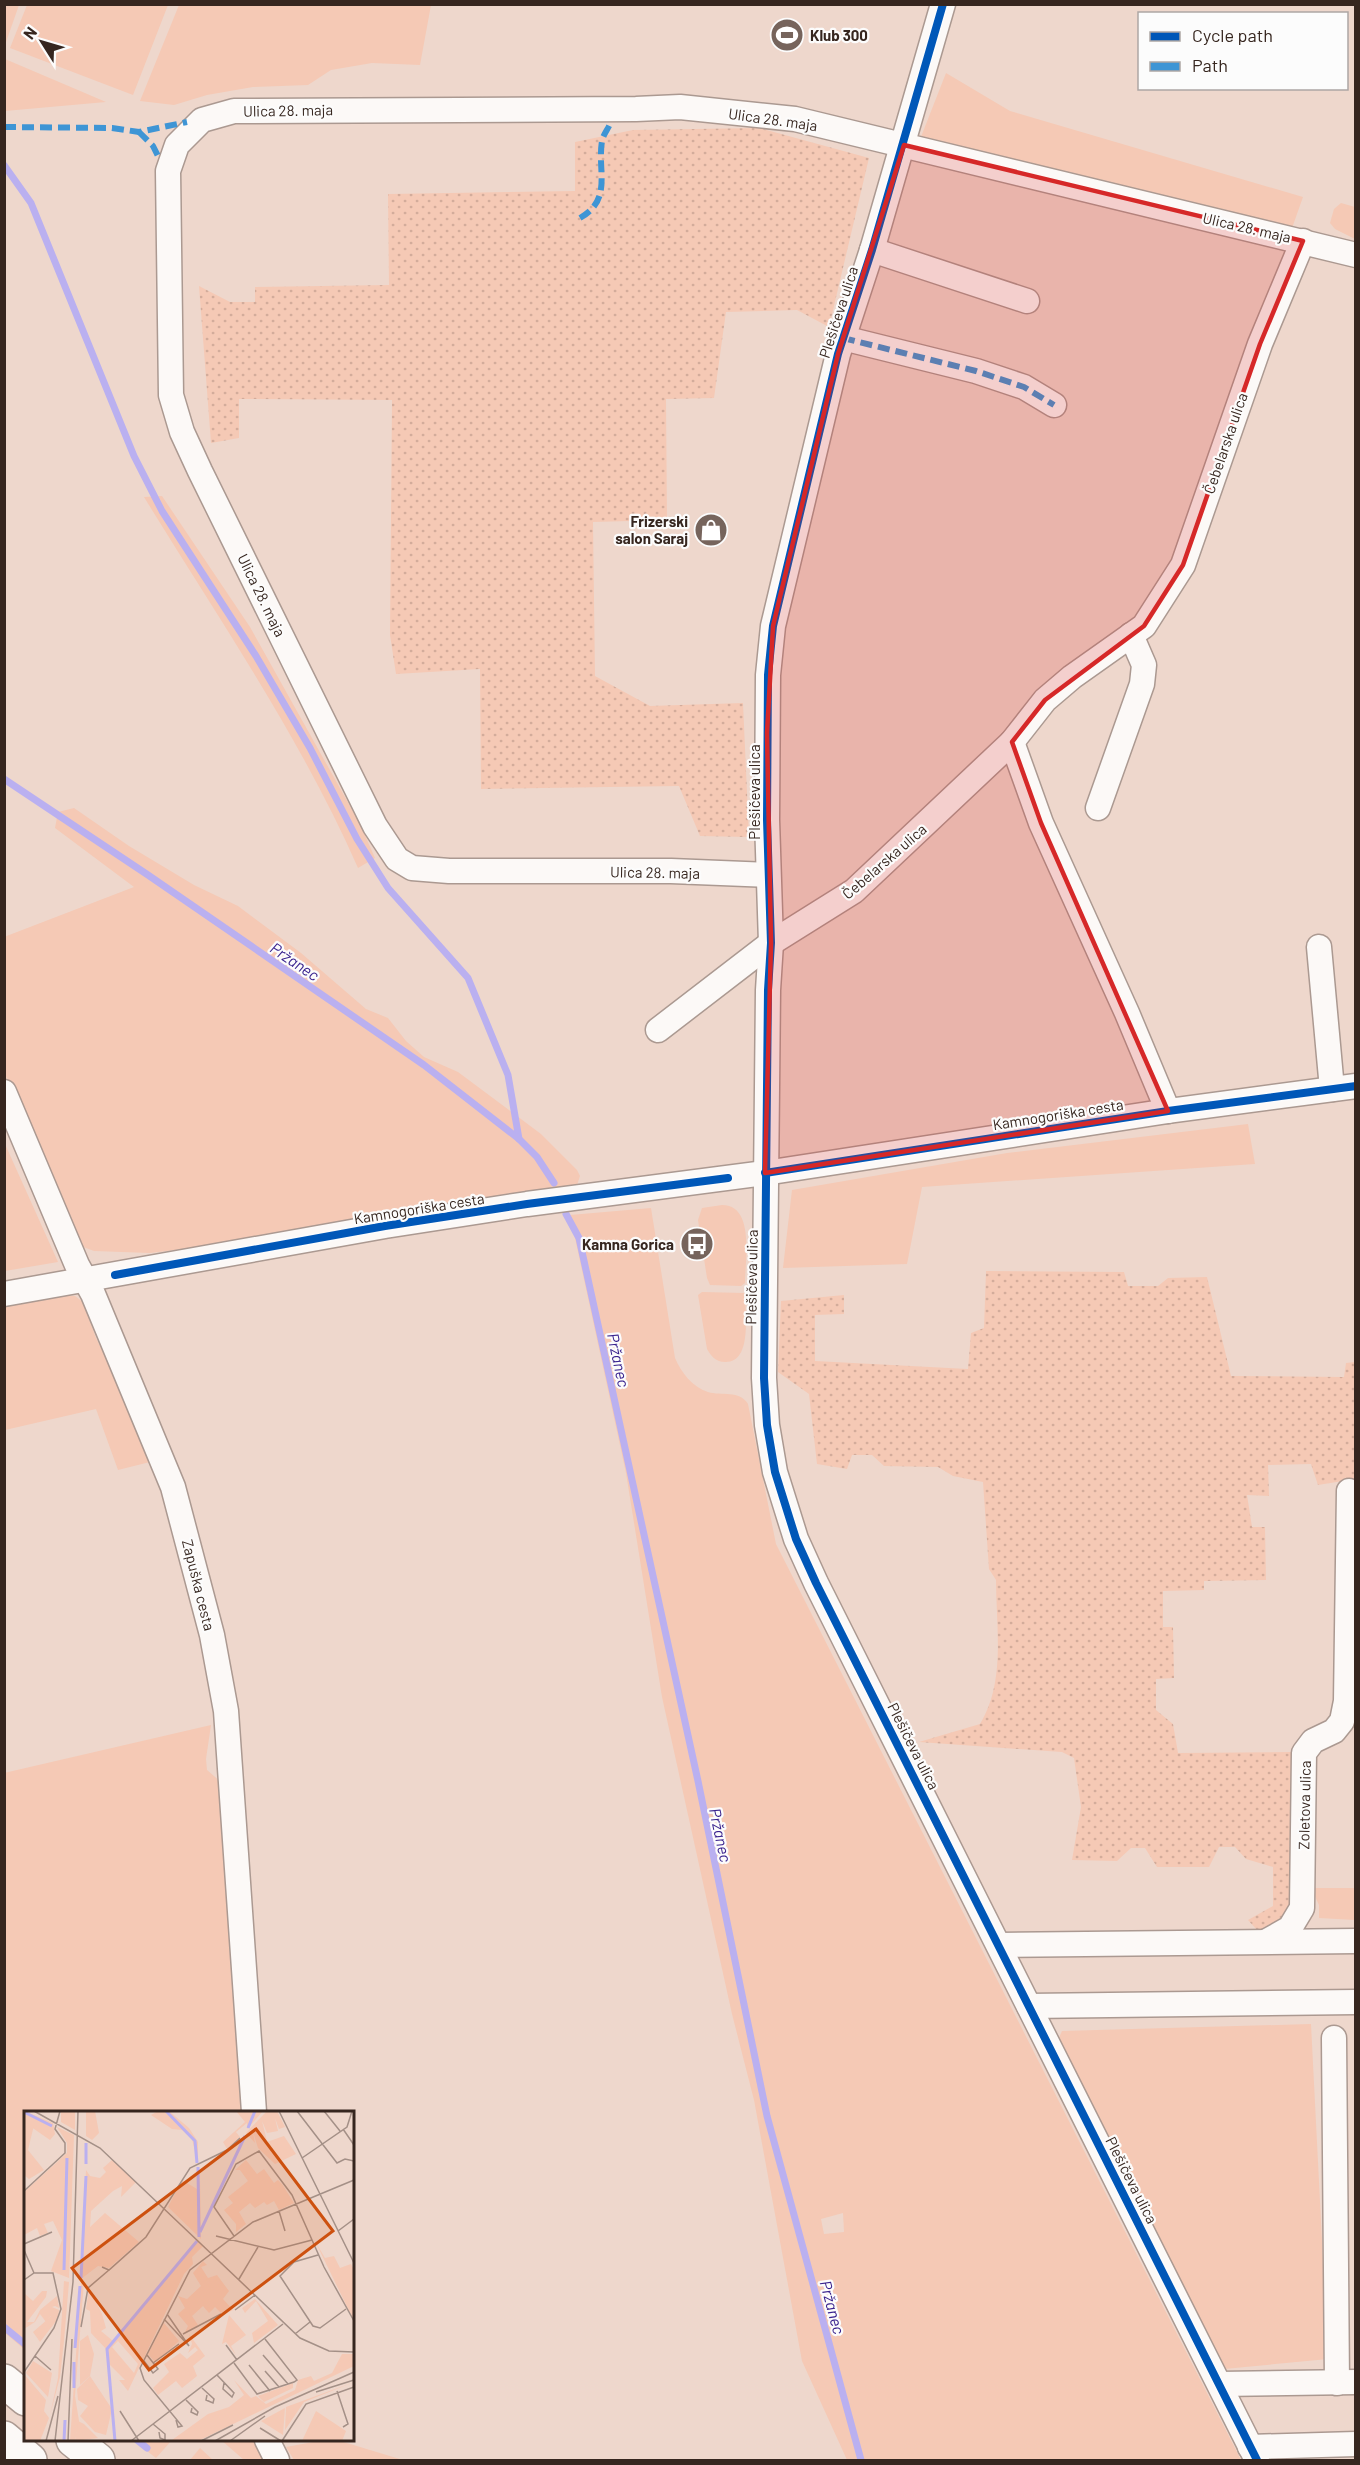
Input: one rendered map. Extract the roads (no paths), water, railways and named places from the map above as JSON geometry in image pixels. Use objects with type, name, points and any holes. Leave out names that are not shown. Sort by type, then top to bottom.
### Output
[{"type":"highway","points":[[4,2381],[24,2396]]},
{"type":"highway","points":[[4,2439],[30,2460]]},
{"type":"highway","points":[[75,2441],[98,2460]]},
{"type":"street","name":"Plešičeva ulica","points":[[943,4],[904,145],[843,338],[773,627],[768,687],[768,875],[771,943],[765,1173],[764,1378],[767,1425],[775,1472],[796,1539],[812,1574],[1254,2454],[1356,2444]]},
{"type":"street","name":"Ulica 28. maja","points":[[768,875],[671,871],[449,871],[412,868],[397,859],[375,826],[182,432],[171,395],[168,171],[177,145],[202,120],[234,111],[680,107],[795,119],[1356,255]]},
{"type":"street","name":"Čebelarska ulica","points":[[658,1030],[771,943],[854,891],[1012,741],[1045,700],[1072,677],[1144,626],[1183,565],[1260,344],[1303,241]]},
{"type":"street","name":"Plešičeva ulica","points":[[872,250],[1027,301]]},
{"type":"street","name":"Plešičeva ulica","points":[[843,338],[976,371],[1024,387],[1054,405]]},
{"type":"street","points":[[1098,808],[1142,684],[1144,665],[1131,635]]},
{"type":"street","points":[[1012,741],[1041,823],[1127,1013],[1168,1111]]},
{"type":"street","name":"Kamnogoriška cesta","points":[[4,1294],[385,1226],[527,1204],[765,1173],[1168,1111],[1344,1088],[1319,947]]},
{"type":"street","name":"Zapuška cesta","points":[[4,1092],[173,1487],[212,1635],[226,1711],[254,2111]]},
{"type":"street","name":"Zoletova ulica","points":[[1267,1941],[1290,1928],[1302,1908],[1304,1753],[1313,1742],[1334,1731],[1342,1721],[1346,1701],[1349,1491]]},
{"type":"street","points":[[1000,1945],[1356,1941]]},
{"type":"street","points":[[1029,2006],[1356,2002]]},
{"type":"street","points":[[1220,2384],[1346,2383],[1334,2038]]},
{"type":"street","points":[[268,2441],[277,2460]]},
{"type":"waterway","points":[[4,165],[31,203],[134,456],[162,511],[256,656],[310,748],[357,839],[388,888],[468,978],[508,1075],[519,1139]]},
{"type":"waterway","name":"Pržanec","points":[[4,779],[424,1065],[519,1139],[537,1157],[554,1183]]},
{"type":"waterway","name":"Pržanec","points":[[566,1214],[579,1238],[698,1781],[767,2116],[861,2460]]},
{"type":"waterway","points":[[4,2327],[24,2343]]},
{"type":"waterway","points":[[138,2441],[147,2448]]},
{"type":"place","name":"Klub 300","points":[[787,35]]},
{"type":"place","name":"Frizerski salon Saraj","points":[[711,530]]},
{"type":"place","name":"Kamna Gorica","points":[[697,1244]]}]
